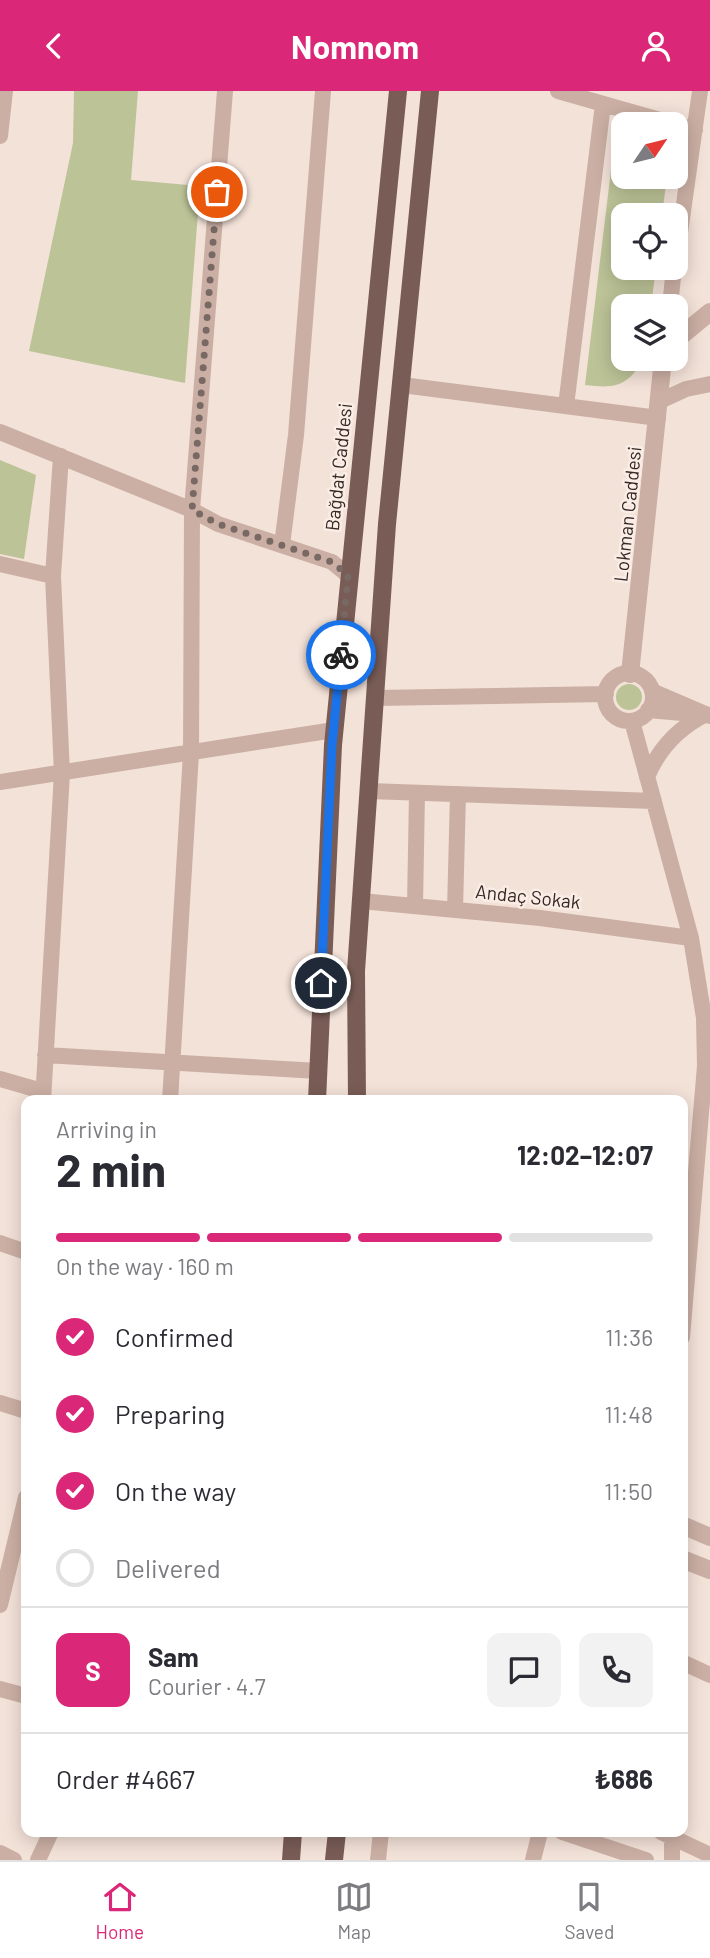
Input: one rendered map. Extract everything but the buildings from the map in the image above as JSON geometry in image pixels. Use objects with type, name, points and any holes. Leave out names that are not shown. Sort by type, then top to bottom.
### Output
[{"type":"main road","name":"Bağdat Caddesi","points":[[317,1095],[334,730],[398,91]]},
{"type":"main road","points":[[357,1095],[356,971],[387,524],[430,91]]},
{"type":"main road","points":[[291,1860],[293,1837]]},
{"type":"main road","points":[[334,1860],[336,1837]]},
{"type":"street","points":[[0,136],[4,91]]},
{"type":"street","points":[[170,1095],[191,753],[192,510],[225,91]]},
{"type":"street","points":[[282,545],[296,435],[323,91]]},
{"type":"street","points":[[558,91],[695,129]]},
{"type":"street","points":[[684,203],[700,91]]},
{"type":"street","points":[[566,406],[603,104]]},
{"type":"street","points":[[688,327],[710,313]]},
{"type":"street","name":"Lokman Caddesi","points":[[630,674],[662,371]]},
{"type":"street","points":[[402,384],[566,406],[659,409],[685,389],[710,384]]},
{"type":"street","points":[[0,432],[192,510],[218,524],[332,562],[348,575]]},
{"type":"street","points":[[43,1095],[61,773],[53,576],[61,456]]},
{"type":"street","points":[[0,564],[53,576]]},
{"type":"street","points":[[630,674],[645,680],[652,691],[708,715],[648,711],[632,720],[613,714],[606,703],[606,694],[614,679],[630,674]]},
{"type":"street","points":[[648,711],[652,691]]},
{"type":"street","points":[[375,698],[606,694]]},
{"type":"street","points":[[647,777],[668,742],[685,726],[708,715]]},
{"type":"street","points":[[632,720],[691,938],[707,1020],[703,1200],[688,1298]]},
{"type":"street","points":[[0,782],[334,730]]},
{"type":"street","points":[[369,791],[653,801]]},
{"type":"street","points":[[415,906],[417,793]]},
{"type":"street","points":[[456,910],[458,794]]},
{"type":"street","name":"Andaç Sokak","points":[[361,901],[691,938]]},
{"type":"street","points":[[44,1055],[318,1071]]},
{"type":"street","points":[[0,1079],[40,1095]]},
{"type":"street","points":[[0,1243],[21,1250]]},
{"type":"street","points":[[0,1403],[21,1409]]},
{"type":"street","points":[[0,1605],[21,1519]]},
{"type":"street","points":[[688,1528],[710,1537]]},
{"type":"street","points":[[688,1561],[710,1570]]},
{"type":"street","points":[[688,1665],[710,1675]]},
{"type":"street","points":[[0,1689],[21,1695]]},
{"type":"street","points":[[38,1860],[49,1837]]},
{"type":"street","points":[[378,1860],[380,1837]]},
{"type":"street","points":[[533,1860],[539,1837]]},
{"type":"street","points":[[577,1837],[646,1860]]},
{"type":"street","points":[[669,1837],[672,1860]]},
{"type":"street","points":[[676,1837],[710,1855]]},
{"type":"street","points":[[0,1853],[15,1860]]},
{"type":"green space","points":[[74,91],[138,91],[131,180],[200,186],[185,383],[29,351],[73,143]]},
{"type":"green space","points":[[611,170],[611,189],[665,189],[664,203],[611,203],[611,280],[654,280],[653,294],[611,294],[611,371],[635,371],[626,380],[613,386],[585,385]]},
{"type":"green space","points":[[0,460],[36,475],[24,559],[0,554]]},
{"type":"green space","points":[[629,684],[638,688],[642,697],[638,706],[629,710],[620,706],[616,697],[620,688]]},
{"type":"way so far","points":[[217,192],[192,510],[218,524],[332,562],[348,575],[341,655]]},
{"type":"route","points":[[321,983],[332,745],[341,655]]}]
